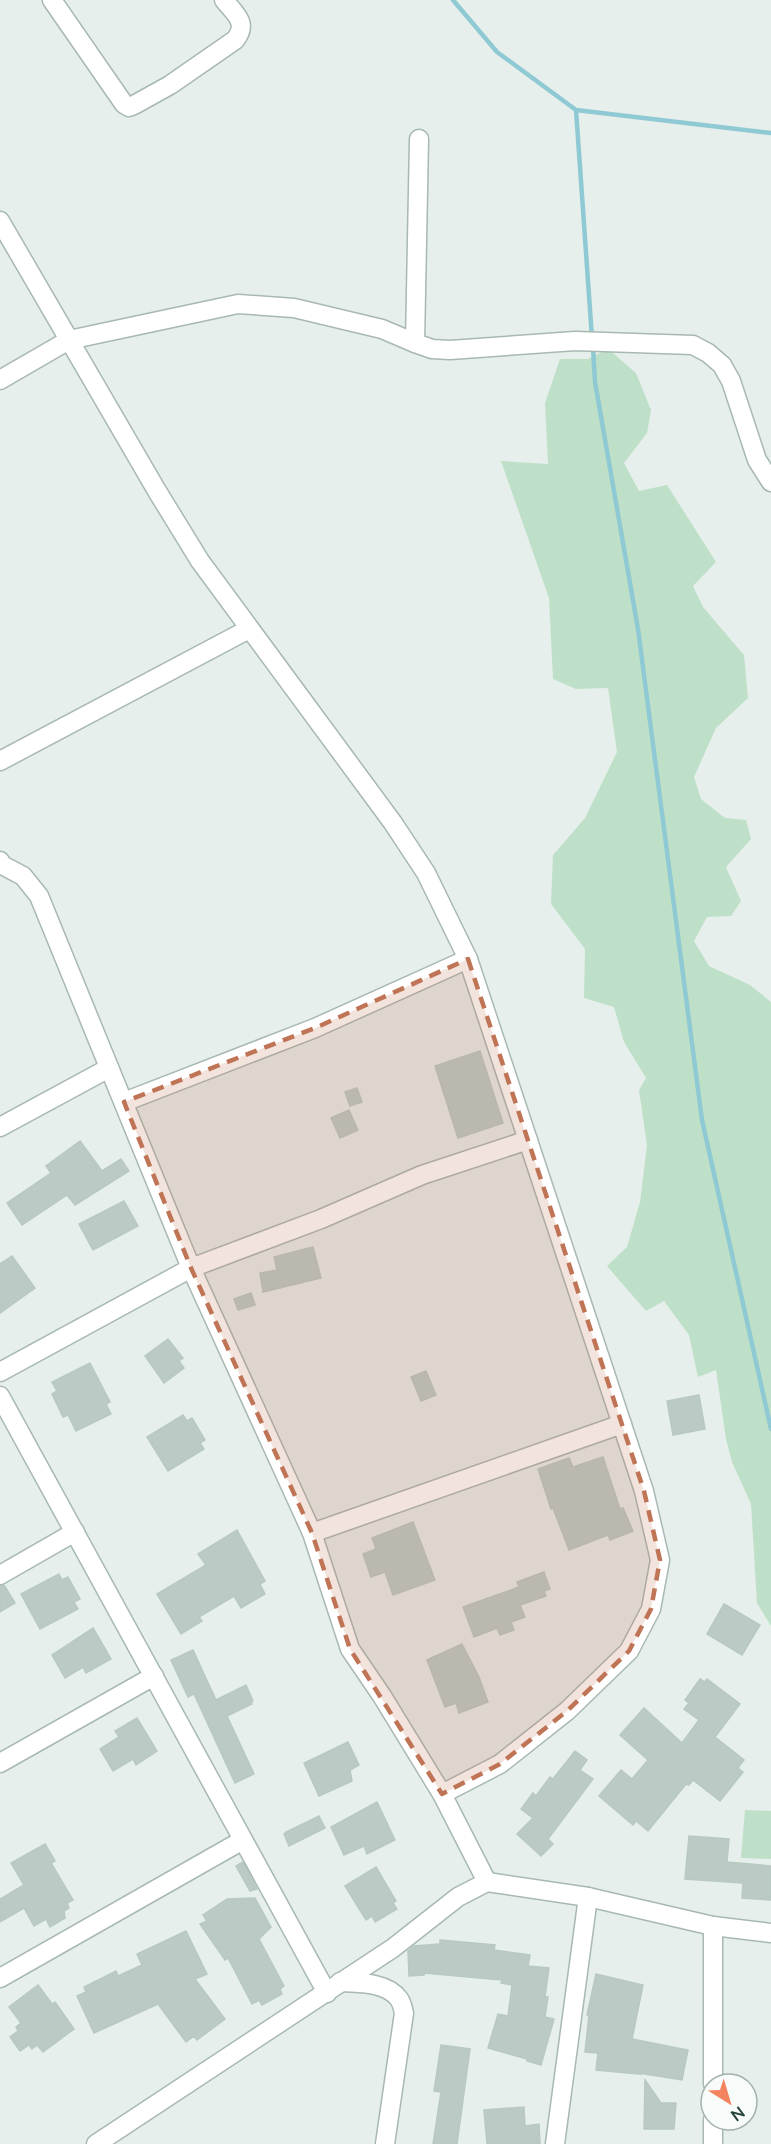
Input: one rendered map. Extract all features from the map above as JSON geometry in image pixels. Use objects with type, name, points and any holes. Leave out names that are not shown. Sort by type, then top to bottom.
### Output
[{"type":"street","points":[[52,0],[124,104],[129,107],[170,85],[235,40],[242,32],[241,22],[224,0]]},
{"type":"street","points":[[415,343],[419,139]]},
{"type":"street","points":[[0,221],[200,561],[393,823],[421,865],[468,959],[644,1491],[660,1560],[651,1609],[629,1651],[567,1711],[500,1764],[442,1794]]},
{"type":"street","points":[[0,380],[69,340],[238,304],[294,308],[382,329],[432,349],[450,350],[575,341],[693,345],[708,353],[722,365],[730,381],[757,460],[771,482]]},
{"type":"street","points":[[0,761],[249,629]]},
{"type":"street","points":[[1,864],[23,876],[39,896],[191,1268],[312,1533],[350,1649],[382,1696],[442,1794],[487,1882]]},
{"type":"street","points":[[124,1102],[315,1028],[468,959]]},
{"type":"street","points":[[0,1127],[109,1068]]},
{"type":"street","points":[[0,1372],[191,1268],[321,1219],[422,1175],[528,1140]]},
{"type":"street","points":[[0,1396],[243,1840],[334,1988]]},
{"type":"street","points":[[312,1533],[622,1424]]},
{"type":"street","points":[[0,1575],[75,1532]]},
{"type":"street","points":[[0,1763],[154,1676]]},
{"type":"street","points":[[0,1978],[243,1840]]},
{"type":"street","points":[[96,2144],[393,1948],[458,1897],[487,1882],[588,1897],[713,1926],[771,1933]]},
{"type":"street","points":[[555,2144],[588,1897]]},
{"type":"street","points":[[713,1926],[713,2072]]},
{"type":"street","points":[[334,1988],[368,1983],[388,1990],[400,1999],[404,2013],[386,2144]]},
{"type":"highlighted area","points":[[468,959],[644,1491],[660,1560],[651,1609],[629,1651],[567,1711],[500,1764],[442,1794],[350,1649],[312,1533],[191,1268],[124,1102],[315,1028]]},
{"type":"green space","points":[[608,349],[636,373],[651,410],[647,433],[624,463],[639,491],[667,485],[716,562],[693,586],[703,607],[744,655],[748,698],[716,728],[694,777],[701,799],[725,818],[746,820],[751,839],[726,867],[741,901],[731,916],[707,917],[694,941],[709,966],[750,985],[771,1002],[771,1626],[757,1603],[751,1504],[732,1462],[726,1439],[716,1370],[698,1377],[689,1335],[664,1301],[646,1311],[607,1266],[627,1247],[640,1202],[647,1145],[639,1090],[646,1078],[624,1042],[614,1007],[584,998],[585,949],[551,904],[553,855],[585,818],[617,752],[608,688],[576,689],[553,679],[549,598],[501,461],[548,464],[545,403],[560,359],[588,359]]},
{"type":"green space","points":[[745,1810],[771,1811],[771,1859],[741,1858]]},
{"type":"building","points":[[480,1051],[503,1123],[458,1138],[435,1066]]},
{"type":"building","points":[[357,1088],[362,1102],[350,1106],[345,1092]]},
{"type":"building","points":[[349,1110],[358,1130],[340,1138],[331,1118]]},
{"type":"building","points":[[80,1141],[102,1171],[121,1159],[129,1171],[75,1205],[67,1195],[22,1225],[7,1203],[51,1173],[46,1166]]},
{"type":"building","points":[[124,1201],[138,1226],[93,1250],[79,1224]]},
{"type":"building","points":[[313,1247],[321,1278],[263,1292],[260,1273],[277,1270],[274,1257]]},
{"type":"building","points":[[12,1256],[35,1288],[0,1313],[0,1264]]},
{"type":"building","points":[[251,1293],[255,1305],[238,1310],[234,1299]]},
{"type":"building","points":[[168,1339],[183,1358],[179,1361],[184,1368],[164,1383],[145,1356]]},
{"type":"building","points":[[90,1363],[110,1402],[106,1404],[111,1414],[76,1431],[68,1415],[63,1417],[52,1394],[57,1391],[52,1382]]},
{"type":"building","points":[[426,1371],[436,1395],[421,1401],[411,1377]]},
{"type":"building","points":[[699,1395],[705,1429],[673,1435],[667,1401]]},
{"type":"building","points":[[183,1415],[187,1421],[192,1418],[205,1440],[200,1443],[204,1449],[168,1471],[147,1437]]},
{"type":"building","points":[[603,1457],[620,1509],[623,1508],[633,1531],[610,1540],[608,1535],[569,1550],[553,1508],[551,1509],[538,1469],[569,1458],[573,1467]]},
{"type":"building","points":[[413,1522],[435,1580],[393,1595],[385,1572],[371,1577],[363,1554],[376,1549],[372,1538]]},
{"type":"building","points":[[237,1530],[265,1581],[260,1584],[265,1594],[241,1608],[234,1596],[199,1617],[202,1621],[181,1634],[157,1594],[206,1565],[198,1554]]},
{"type":"building","points":[[544,1572],[550,1589],[544,1591],[546,1596],[520,1605],[525,1617],[511,1622],[514,1630],[500,1635],[497,1628],[474,1637],[463,1607],[519,1587],[517,1582]]},
{"type":"building","points":[[59,1574],[62,1580],[68,1577],[80,1599],[74,1602],[78,1609],[40,1629],[21,1594]]},
{"type":"building","points":[[4,1585],[15,1603],[0,1612],[0,1586]]},
{"type":"building","points":[[724,1604],[760,1625],[742,1655],[707,1634]]},
{"type":"building","points":[[93,1628],[111,1659],[86,1673],[83,1667],[65,1678],[52,1655]]},
{"type":"building","points":[[462,1644],[479,1677],[488,1702],[459,1713],[456,1703],[445,1707],[427,1660]]},
{"type":"building","points":[[193,1650],[216,1700],[246,1685],[253,1701],[252,1704],[227,1716],[254,1774],[235,1783],[194,1694],[188,1697],[171,1660]]},
{"type":"building","points":[[700,1679],[705,1682],[707,1679],[740,1704],[715,1737],[744,1760],[738,1768],[743,1772],[720,1801],[693,1780],[689,1785],[686,1784],[648,1831],[636,1821],[633,1825],[599,1796],[621,1770],[632,1779],[648,1760],[620,1735],[644,1708],[682,1743],[699,1720],[684,1709],[689,1703],[685,1700]]},
{"type":"building","points":[[137,1718],[157,1751],[136,1765],[133,1759],[113,1771],[100,1749],[119,1737],[115,1731]]},
{"type":"building","points":[[348,1742],[359,1765],[350,1770],[352,1781],[319,1796],[304,1763]]},
{"type":"building","points":[[575,1751],[587,1760],[580,1770],[593,1779],[548,1839],[553,1844],[541,1856],[517,1834],[533,1818],[521,1809],[533,1793],[536,1796],[550,1777],[553,1779]]},
{"type":"building","points":[[377,1802],[395,1840],[367,1854],[364,1846],[344,1855],[331,1827]]},
{"type":"building","points":[[319,1816],[325,1828],[289,1846],[284,1834],[286,1832]]},
{"type":"building","points":[[689,1836],[729,1839],[727,1862],[771,1866],[771,1900],[742,1898],[743,1883],[685,1879]]},
{"type":"building","points":[[45,1844],[55,1861],[51,1863],[73,1900],[67,1903],[69,1908],[64,1911],[65,1918],[50,1927],[46,1919],[34,1926],[24,1908],[0,1922],[0,1899],[24,1885],[11,1863]]},
{"type":"building","points":[[243,1862],[257,1889],[250,1891],[236,1866]]},
{"type":"building","points":[[376,1867],[396,1901],[393,1903],[397,1909],[375,1922],[372,1916],[366,1920],[345,1886]]},
{"type":"building","points":[[255,1898],[271,1927],[259,1939],[284,1986],[280,1989],[282,1994],[262,2005],[259,2000],[252,2004],[228,1958],[225,1960],[200,1924],[207,1921],[203,1915],[227,1899]]},
{"type":"building","points":[[186,1931],[207,1974],[195,1979],[225,2019],[197,2040],[194,2036],[186,2042],[158,2004],[94,2033],[77,1996],[86,1992],[84,1987],[116,1971],[118,1976],[142,1965],[137,1954]]},
{"type":"building","points":[[440,1940],[495,1945],[494,1950],[530,1955],[528,1966],[549,1968],[545,2017],[554,2019],[541,2065],[488,2048],[498,2014],[508,2016],[512,1985],[501,1983],[502,1980],[424,1973],[424,1975],[409,1976],[408,1951],[414,1946],[440,1944]]},
{"type":"building","points":[[596,1974],[643,1985],[632,2039],[688,2050],[682,2080],[639,2073],[596,2070],[598,2053],[585,2052],[589,2015],[587,2015]]},
{"type":"building","points":[[38,1985],[52,2004],[55,2002],[74,2029],[43,2052],[37,2045],[32,2049],[29,2045],[20,2051],[10,2037],[18,2031],[16,2027],[21,2023],[9,2007]]},
{"type":"building","points":[[441,2045],[470,2049],[457,2144],[433,2144],[441,2092],[434,2091]]},
{"type":"building","points":[[645,2080],[661,2103],[676,2103],[674,2129],[644,2129]]},
{"type":"building","points":[[524,2107],[525,2126],[539,2124],[540,2144],[487,2144],[484,2110]]},
{"type":"waterway","points":[[453,0],[497,52],[576,110],[771,133]]},
{"type":"waterway","points":[[576,110],[592,338]]},
{"type":"waterway","points":[[593,347],[595,382],[638,629],[702,1120],[771,1429]]}]
